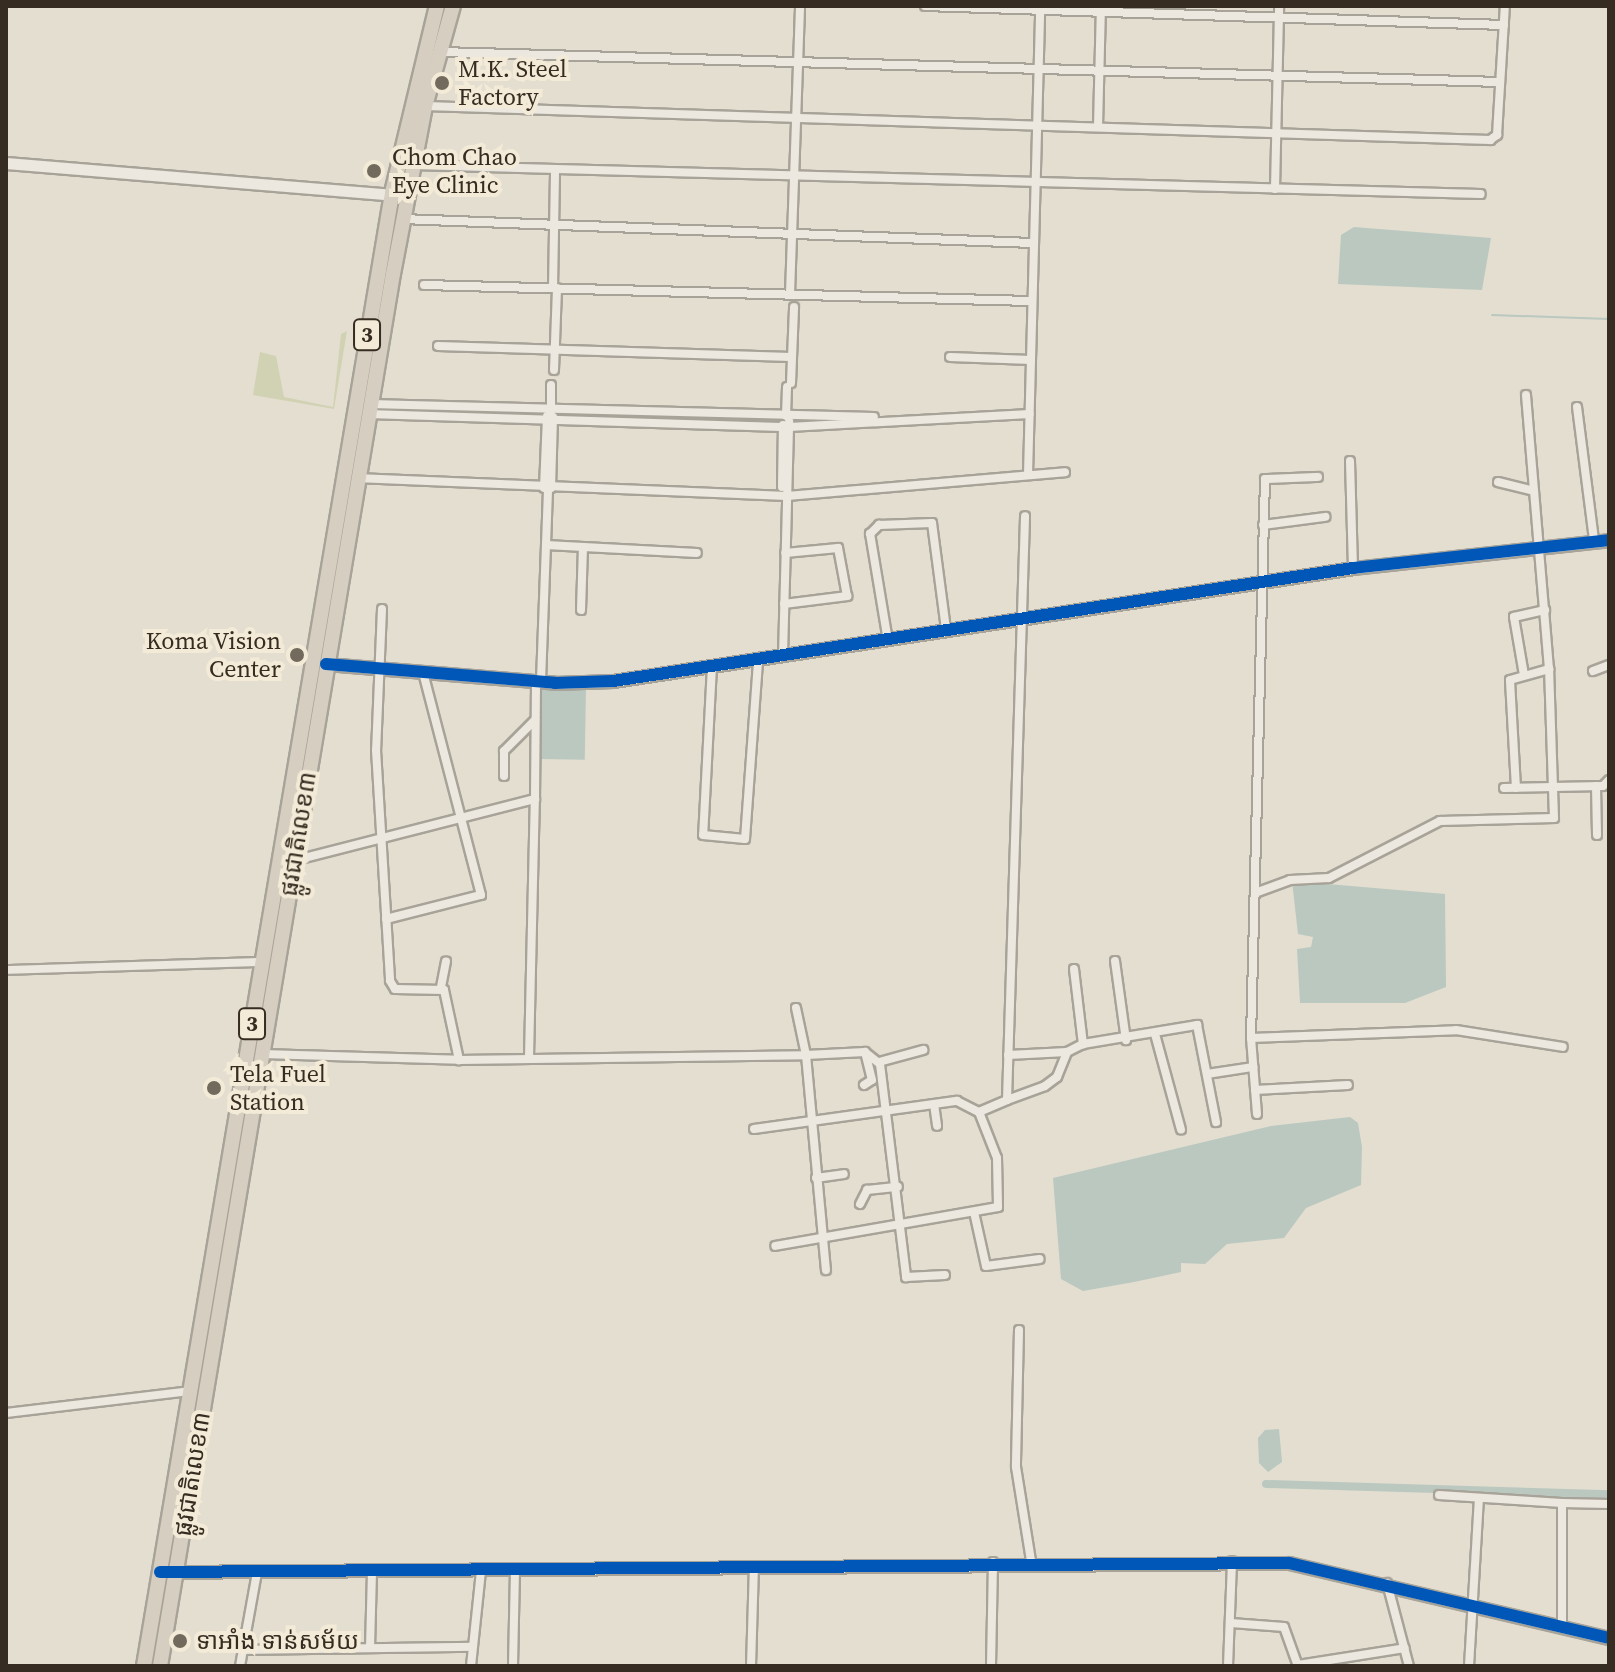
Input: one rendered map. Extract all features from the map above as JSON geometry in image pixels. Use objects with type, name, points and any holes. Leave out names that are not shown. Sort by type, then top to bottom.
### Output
[{"type":"highway","name":"ផ្លូវជាតិលេខ៣","points":[[160,1666],[326,664],[350,477],[369,409],[399,194],[437,6]]},
{"type":"highway","name":"ផ្លូវជាតិលេខ៣","points":[[399,194],[412,165],[453,6]]},
{"type":"highway","name":"ផ្លូវជាតិលេខ៣","points":[[144,1666],[262,962],[396,218]]},
{"type":"street","points":[[790,294],[800,6]]},
{"type":"street","points":[[925,6],[1101,9],[1504,25]]},
{"type":"street","points":[[1275,189],[1279,6]]},
{"type":"street","points":[[425,106],[1490,140],[1497,135],[1505,6]]},
{"type":"street","points":[[1028,475],[1040,8]]},
{"type":"street","points":[[1098,127],[1101,9]]},
{"type":"street","points":[[439,52],[1499,82]]},
{"type":"street","points":[[6,163],[399,194]]},
{"type":"street","points":[[412,165],[1481,194]]},
{"type":"street","points":[[554,370],[555,170]]},
{"type":"street","points":[[396,218],[554,228],[1033,243]]},
{"type":"street","points":[[424,285],[1032,301]]},
{"type":"street","points":[[783,656],[786,416],[794,307]]},
{"type":"street","points":[[438,346],[791,357]]},
{"type":"street","points":[[950,357],[1031,360]]},
{"type":"street","points":[[529,1057],[535,720],[546,545],[551,385]]},
{"type":"street","points":[[1255,893],[1290,880],[1329,878],[1440,821],[1554,818],[1549,669],[1526,395]]},
{"type":"street","points":[[1577,407],[1594,540]]},
{"type":"street","points":[[369,409],[786,427],[1030,414]]},
{"type":"street","points":[[550,415],[943,417]]},
{"type":"street","points":[[1350,461],[1353,568]]},
{"type":"street","points":[[350,477],[785,496],[1065,472]]},
{"type":"street","points":[[1257,1114],[1251,1038],[1265,479],[1318,477]]},
{"type":"street","points":[[1498,482],[1534,491]]},
{"type":"street","points":[[1007,1100],[1025,516]]},
{"type":"street","points":[[1263,525],[1325,517]]},
{"type":"street","points":[[888,641],[870,534],[879,525],[932,523],[946,630]]},
{"type":"street","points":[[326,664],[538,680],[613,681],[1353,568],[1538,544],[1609,540]]},
{"type":"street","points":[[546,545],[697,553]]},
{"type":"street","points":[[581,610],[583,547]]},
{"type":"street","points":[[784,604],[847,596],[838,548],[785,553]]},
{"type":"street","points":[[382,609],[377,669],[381,842],[391,987],[441,987]]},
{"type":"street","points":[[1524,675],[1514,617],[1545,610]]},
{"type":"street","points":[[712,666],[703,835],[745,839],[758,660]]},
{"type":"street","points":[[1593,671],[1609,665]]},
{"type":"street","points":[[1516,788],[1510,681],[1549,669]]},
{"type":"street","points":[[386,919],[481,895],[423,672]]},
{"type":"street","points":[[504,776],[504,751],[535,720]]},
{"type":"street","points":[[1504,788],[1596,786],[1609,780]]},
{"type":"street","points":[[1596,786],[1597,835]]},
{"type":"street","points":[[293,861],[381,842],[535,799]]},
{"type":"street","points":[[446,961],[441,987],[459,1060]]},
{"type":"street","points":[[1115,961],[1126,1040]]},
{"type":"street","points":[[6,970],[262,962]]},
{"type":"street","points":[[1074,969],[1083,1044]]},
{"type":"street","points":[[796,1008],[806,1055],[826,1270]]},
{"type":"street","points":[[1008,1055],[1067,1052],[1083,1044],[1126,1040],[1197,1025],[1216,1122]]},
{"type":"street","points":[[1251,1038],[1456,1030],[1563,1047]]},
{"type":"street","points":[[1155,1034],[1181,1130]]},
{"type":"street","points":[[879,1062],[923,1050]]},
{"type":"street","points":[[262,1054],[459,1060],[865,1052],[879,1062],[889,1111],[906,1277],[945,1275]]},
{"type":"street","points":[[864,1085],[872,1080],[865,1052]]},
{"type":"street","points":[[979,1112],[1034,1093],[1057,1077],[1067,1052]]},
{"type":"street","points":[[1207,1074],[1253,1067]]},
{"type":"street","points":[[1255,1090],[1348,1085]]},
{"type":"street","points":[[754,1129],[957,1101],[979,1112],[997,1158],[999,1204],[974,1212],[775,1246]]},
{"type":"street","points":[[934,1104],[937,1126]]},
{"type":"street","points":[[816,1178],[844,1174]]},
{"type":"street","points":[[860,1204],[867,1190],[898,1187]]},
{"type":"street","points":[[974,1212],[986,1266],[1040,1259]]},
{"type":"street","points":[[1019,1330],[1016,1467],[1031,1561]]},
{"type":"street","points":[[6,1413],[190,1391]]},
{"type":"street","points":[[1439,1495],[1609,1504]]},
{"type":"street","points":[[1469,1666],[1479,1498]]},
{"type":"street","points":[[1562,1503],[1562,1625]]},
{"type":"street","points":[[160,1572],[372,1573],[993,1561],[1289,1563],[1471,1602],[1609,1638]]},
{"type":"street","points":[[991,1666],[993,1561]]},
{"type":"street","points":[[1228,1666],[1232,1561]]},
{"type":"street","points":[[751,1666],[754,1566]]},
{"type":"street","points":[[513,1666],[515,1570]]},
{"type":"street","points":[[471,1666],[481,1571]]},
{"type":"street","points":[[240,1666],[257,1572]]},
{"type":"street","points":[[370,1648],[372,1573]]},
{"type":"street","points":[[1387,1583],[1409,1666]]},
{"type":"street","points":[[1231,1623],[1284,1627],[1298,1666],[1405,1648]]},
{"type":"street","points":[[243,1650],[472,1647]]},
{"type":"green space","points":[[347,331],[334,409],[253,395],[260,352],[276,356],[284,397],[333,407],[341,334]]},
{"type":"shaded area","points":[[1354,227],[1491,238],[1482,290],[1338,284],[1341,235]]},
{"type":"shaded area","points":[[540,687],[586,688],[585,760],[539,759]]},
{"type":"shaded area","points":[[1292,881],[1445,894],[1446,987],[1405,1003],[1300,1003],[1297,949],[1311,947],[1313,937],[1298,934]]},
{"type":"shaded area","points":[[1350,1117],[1358,1123],[1362,1147],[1361,1185],[1306,1208],[1284,1238],[1227,1244],[1205,1264],[1181,1263],[1181,1272],[1134,1282],[1083,1291],[1061,1279],[1053,1178],[1271,1126]]},
{"type":"shaded area","points":[[1279,1429],[1282,1462],[1268,1472],[1259,1463],[1258,1438],[1265,1430]]},
{"type":"waterway","points":[[1492,315],[1609,319]]},
{"type":"waterway","points":[[1266,1484],[1609,1494]]},
{"type":"cycle path","points":[[326,664],[555,683],[613,681],[1353,568],[1609,540]]},
{"type":"cycle path","points":[[160,1572],[1289,1563],[1609,1638]]},
{"type":"place","name":"M.K. Steel Factory","points":[[442,83]]},
{"type":"place","name":"Chom Chao Eye Clinic","points":[[374,171]]},
{"type":"place","name":"Koma Vision Center","points":[[297,655]]},
{"type":"place","name":"Tela Fuel Station","points":[[214,1088]]},
{"type":"place","name":"ទាអាំង ទាន់សម័យ","points":[[180,1641]]}]
